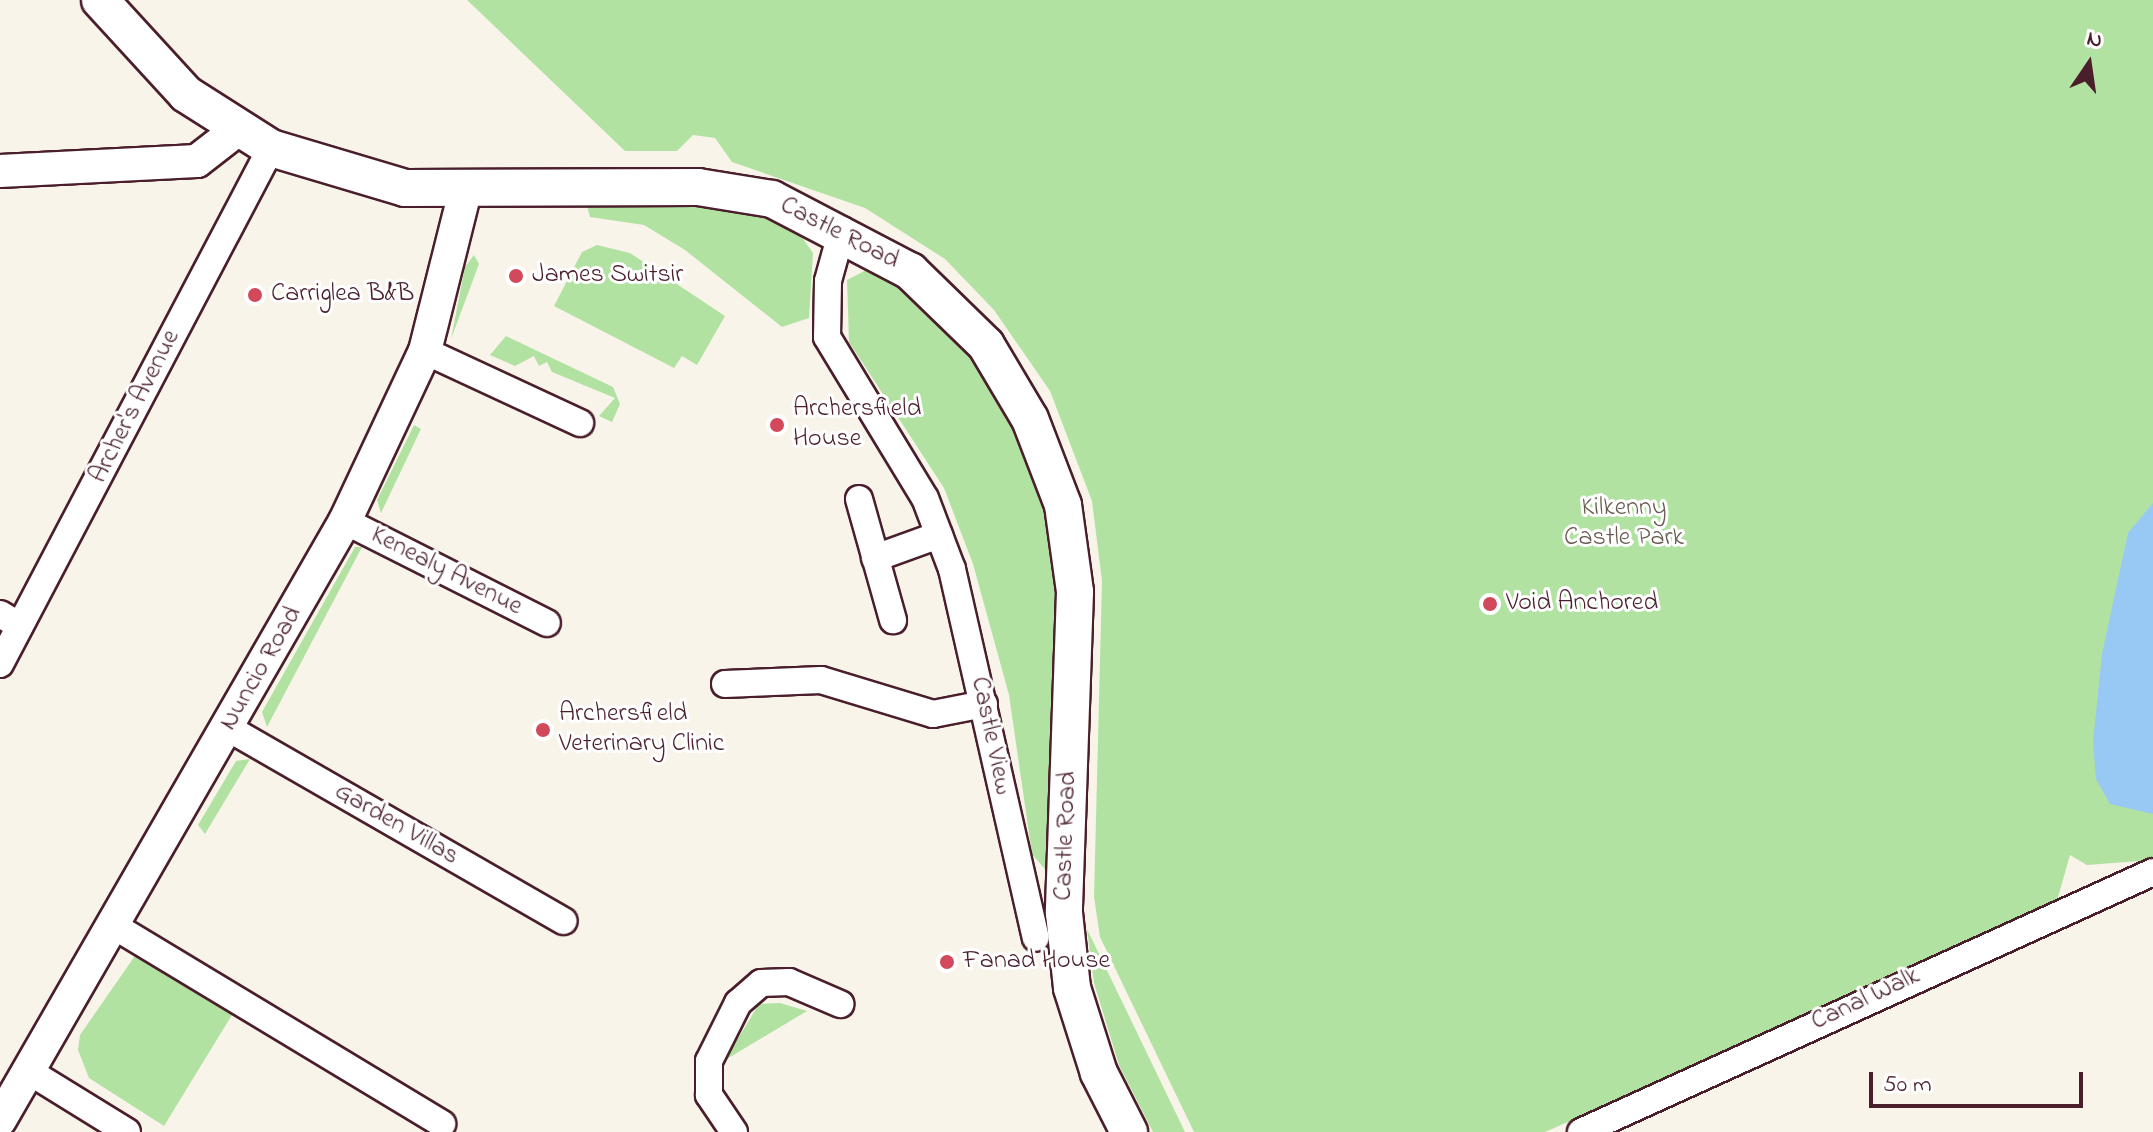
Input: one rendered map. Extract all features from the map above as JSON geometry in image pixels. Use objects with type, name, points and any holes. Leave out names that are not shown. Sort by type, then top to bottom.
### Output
[{"type":"main road","name":"Castle Road","points":[[100,0],[186,94],[237,130],[271,148],[405,188],[465,192],[698,187],[772,199],[842,230],[910,271],[986,345],[1030,419],[1063,505],[1075,592],[1064,913],[1072,988],[1099,1073],[1129,1132]]},
{"type":"street","points":[[0,171],[197,161],[237,130]]},
{"type":"street","name":"Archer's Avenue","points":[[0,664],[10,620],[271,148]]},
{"type":"street","name":"Nuncio Road","points":[[0,1120],[116,927],[345,521],[425,351],[465,192]]},
{"type":"street","name":"Castle View","points":[[842,230],[828,281],[827,337],[848,381],[896,445],[939,535],[984,704],[1036,938]]},
{"type":"street","points":[[425,351],[580,423]]},
{"type":"street","points":[[859,499],[893,620]]},
{"type":"street","name":"Kenealy Avenue","points":[[345,521],[547,623]]},
{"type":"street","points":[[875,558],[939,535]]},
{"type":"street","points":[[725,684],[821,680],[933,714],[984,704]]},
{"type":"street","name":"Garden Villas","points":[[228,728],[564,921]]},
{"type":"street","name":"Canal Walk","points":[[1581,1132],[2153,872]]},
{"type":"street","points":[[116,927],[442,1124]]},
{"type":"street","points":[[734,1132],[709,1095],[709,1061],[738,1003],[761,983],[789,982],[840,1004]]},
{"type":"street","points":[[30,1072],[127,1132]]},
{"type":"green space","name":"Kilkenny Castle Park","points":[[467,0],[2153,0],[2153,860],[2087,865],[2070,855],[2055,908],[1545,1132],[1194,1132],[1100,937],[1094,897],[1102,581],[1092,501],[1050,391],[994,310],[945,259],[865,208],[732,162],[715,138],[693,135],[677,151],[625,151]]},
{"type":"green space","points":[[587,206],[715,206],[792,223],[813,253],[809,318],[782,327],[685,250],[644,225],[590,217]]},
{"type":"green space","points":[[597,245],[630,253],[725,316],[697,365],[682,356],[674,368],[554,306],[582,252]]},
{"type":"green space","points":[[474,255],[479,264],[451,339],[465,267]]},
{"type":"green space","points":[[874,266],[907,286],[984,368],[1011,412],[1046,503],[1059,592],[1049,874],[1032,854],[1009,695],[973,564],[944,488],[849,342],[847,280]]},
{"type":"green space","points":[[506,336],[613,387],[620,404],[612,422],[599,416],[615,398],[552,372],[547,362],[539,366],[534,356],[515,366],[490,355]]},
{"type":"green space","points":[[414,425],[421,429],[381,513],[377,500]]},
{"type":"green space","points":[[355,547],[362,547],[267,727],[262,712]]},
{"type":"green space","points":[[250,759],[205,834],[198,825],[236,761]]},
{"type":"green space","points":[[1087,929],[1185,1132],[1153,1132],[1119,1065],[1094,983]]},
{"type":"green space","points":[[139,950],[235,1010],[164,1126],[89,1078],[78,1050],[80,1035]]},
{"type":"green space","points":[[780,1003],[807,1011],[725,1060],[759,1004]]},
{"type":"water","points":[[2153,503],[2153,814],[2110,804],[2096,779],[2093,742],[2102,654],[2128,533]]},
{"type":"place","name":"James Switsir","points":[[516,276]]},
{"type":"place","name":"Carriglea B&B","points":[[255,295]]},
{"type":"place","name":"Archersfield House","points":[[777,425]]},
{"type":"place","name":"Void Anchored","points":[[1490,604]]},
{"type":"place","name":"Archersfield Veterinary Clinic","points":[[543,730]]},
{"type":"place","name":"Fanad House","points":[[947,962]]}]
